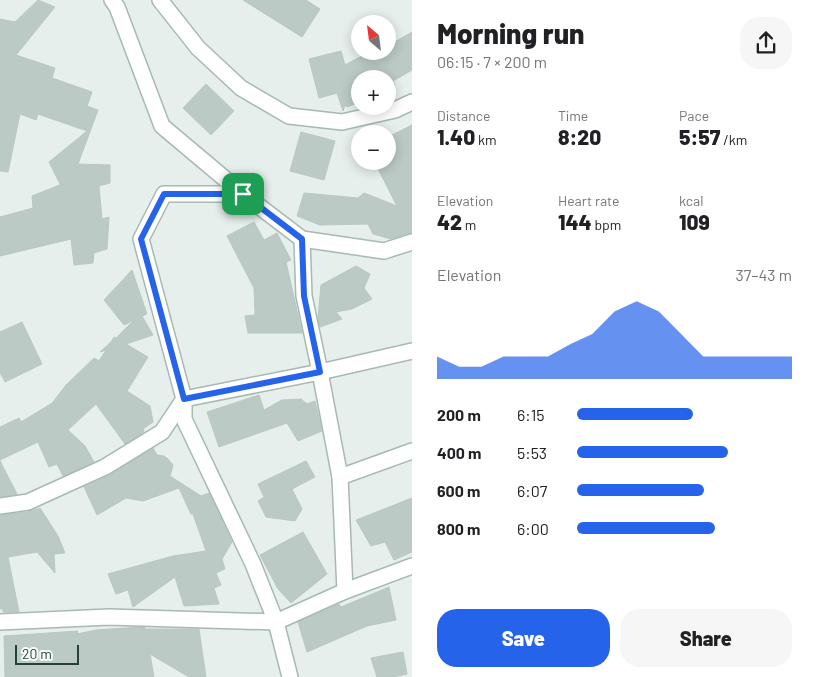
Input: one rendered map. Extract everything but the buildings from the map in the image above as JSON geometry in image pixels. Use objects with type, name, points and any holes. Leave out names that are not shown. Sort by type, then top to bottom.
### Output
[{"type":"street","points":[[112,0],[117,7],[162,126],[243,194],[302,239],[384,251],[412,242]]},
{"type":"street","points":[[160,0],[198,48],[241,88],[288,116],[342,122],[395,110],[412,102]]},
{"type":"street","points":[[243,194],[164,194],[141,239],[184,399],[184,419],[253,564],[276,622],[290,677]]},
{"type":"street","points":[[302,239],[304,296],[340,477],[345,591]]},
{"type":"street","points":[[0,506],[28,502],[105,468],[162,432],[184,399],[320,372],[412,351]]},
{"type":"street","points":[[340,477],[412,451]]},
{"type":"street","points":[[0,622],[109,617],[276,622],[345,591],[412,566]]},
{"type":"route","points":[[164,194],[243,194],[302,239],[304,296],[320,372],[184,399],[141,239],[164,194]]}]
